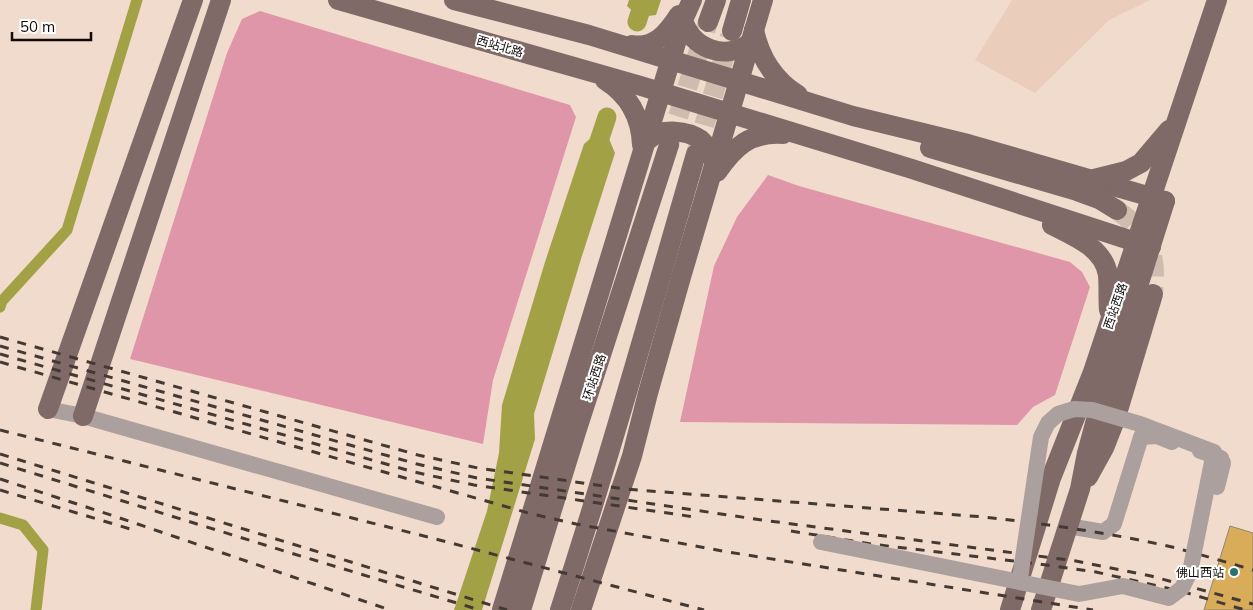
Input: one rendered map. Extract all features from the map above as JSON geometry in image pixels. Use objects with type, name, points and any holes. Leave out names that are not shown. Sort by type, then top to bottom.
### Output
[{"type":"main road","points":[[48,409],[193,0]]},
{"type":"main road","points":[[83,416],[221,0]]},
{"type":"main road","name":"西站北路","points":[[338,0],[587,70],[798,134]]},
{"type":"main road","points":[[454,0],[608,41],[853,116],[968,144],[1159,199]]},
{"type":"main road","points":[[608,41],[636,46],[651,44],[664,36],[692,0]]},
{"type":"main road","points":[[502,610],[683,20],[692,0]]},
{"type":"main road","points":[[708,22],[716,0]]},
{"type":"main road","points":[[732,31],[741,0]]},
{"type":"main road","points":[[581,610],[632,456],[648,393],[763,0]]},
{"type":"main road","name":"西站西路","points":[[1041,610],[1080,489],[1092,433],[1144,244],[1159,199],[1178,118],[1217,0]]},
{"type":"main road","name":"西站西路","points":[[1159,199],[1185,140],[1216,26],[1226,0]]},
{"type":"main road","points":[[683,20],[694,40],[712,50],[735,51],[752,37]]},
{"type":"main road","points":[[752,37],[777,78],[796,93],[815,104]]},
{"type":"main road","points":[[587,70],[609,83],[629,100],[638,120],[645,148]]},
{"type":"main road","points":[[853,116],[916,143],[1077,191],[1118,210]]},
{"type":"main road","points":[[1092,179],[1126,171],[1141,163],[1178,118]]},
{"type":"main road","points":[[645,148],[652,136],[667,132],[677,132],[694,136],[702,141],[708,148],[715,164]]},
{"type":"main road","points":[[709,184],[731,153],[740,144],[761,134],[798,134],[1144,244]]},
{"type":"main road","name":"环站西路","points":[[521,610],[576,432],[669,145]]},
{"type":"main road","points":[[560,610],[612,446],[696,154]]},
{"type":"main road","points":[[997,196],[1076,236],[1100,254],[1108,274],[1109,325]]},
{"type":"main road","name":"西站西路","points":[[1010,610],[1051,478],[1109,325],[1144,244]]},
{"type":"main road","points":[[1080,489],[1104,448],[1112,427],[1153,294]]},
{"type":"street","points":[[48,409],[83,416],[438,517]]},
{"type":"street","points":[[821,542],[1079,594],[1123,586],[1169,598],[1182,588],[1190,572],[1214,452],[1140,424],[1092,410],[1074,409],[1058,414],[1048,423],[1041,437],[1020,578]]},
{"type":"street","points":[[1072,425],[1092,433]]},
{"type":"street","points":[[1068,526],[1103,532],[1114,524],[1141,437],[1157,436],[1221,458],[1223,463],[1217,487]]},
{"type":"shaded area","points":[[629,0],[661,0],[656,15],[639,17],[627,6]]},
{"type":"shaded area","points":[[1012,0],[1150,0],[1109,20],[1035,93],[975,60]]},
{"type":"shaded area","points":[[260,11],[570,105],[576,117],[493,380],[483,444],[130,359],[227,53],[242,19]]},
{"type":"shaded area","points":[[604,127],[615,153],[534,414],[535,439],[482,610],[454,610],[487,511],[499,453],[502,405],[545,262],[584,144]]},
{"type":"shaded area","points":[[768,175],[799,186],[1070,262],[1082,272],[1090,287],[1055,395],[1033,407],[1017,425],[680,422],[714,266],[737,217]]},
{"type":"building","name":"佛山西站","points":[[1230,526],[1253,533],[1253,610],[1204,610]]},
{"type":"waterway","points":[[0,307],[2,301],[67,230],[137,0]]},
{"type":"waterway","points":[[637,22],[644,0]]},
{"type":"waterway","points":[[596,150],[607,117]]},
{"type":"waterway","points":[[0,518],[23,525],[43,550],[36,610]]},
{"type":"tunnel","points":[[669,145],[708,22]]},
{"type":"tunnel","points":[[696,154],[730,36]]},
{"type":"tunnel","points":[[1117,210],[1137,227],[1149,246],[1154,267],[1153,294]]},
{"type":"railway","points":[[0,337],[418,455],[478,468],[625,489],[984,517],[1031,523],[1149,542],[1253,570]]},
{"type":"railway","points":[[0,346],[417,464],[477,478],[762,520],[1076,561],[1151,576],[1253,604]]},
{"type":"railway","points":[[0,354],[414,472],[474,485],[695,517]]},
{"type":"railway","points":[[0,362],[532,514],[576,524],[728,552],[1093,610]]},
{"type":"railway","points":[[0,430],[432,538],[704,610]]},
{"type":"railway","points":[[0,454],[507,610]]},
{"type":"railway","points":[[0,463],[480,610]]},
{"type":"railway","points":[[0,479],[390,610]]},
{"type":"railway","points":[[0,490],[137,531]]},
{"type":"railway","points":[[791,531],[871,544],[1096,572],[1184,592],[1245,610]]},
{"type":"place","name":"佛山西站","points":[[1234,572]]}]
